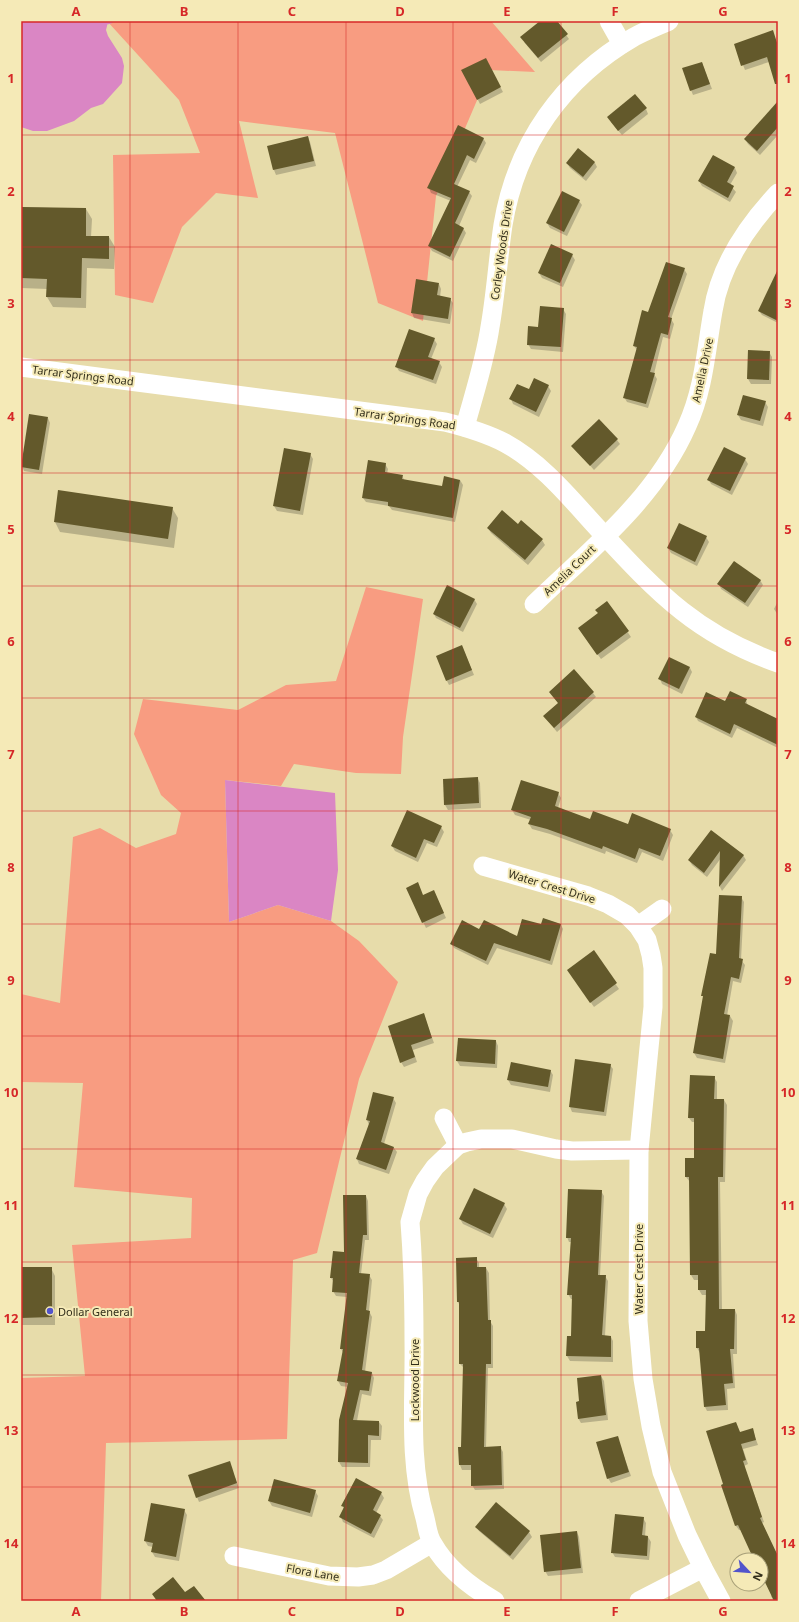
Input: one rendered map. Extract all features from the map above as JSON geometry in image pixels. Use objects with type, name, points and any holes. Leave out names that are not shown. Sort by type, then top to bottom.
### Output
[{"type":"street","points":[[609,21],[622,44]]},
{"type":"street","name":"Corley Woods Drive","points":[[465,427],[486,354],[503,224],[509,195],[518,167],[531,140],[547,115],[565,92],[586,71],[622,44],[670,21]]},
{"type":"street","name":"Amelia Drive","points":[[605,536],[640,500],[659,477],[675,452],[688,425],[698,397],[705,368],[716,295],[726,268],[748,229],[778,193]]},
{"type":"street","name":"Tarrar Springs Road","points":[[21,367],[445,422],[465,427],[505,443],[530,460],[553,479],[605,536],[660,592],[682,611],[706,628],[732,643],[778,663]]},
{"type":"street","name":"Amelia Court","points":[[534,604],[605,536]]},
{"type":"street","name":"Water Crest Drive","points":[[483,866],[588,896],[608,904],[627,915],[638,926],[647,940],[653,968],[653,1007],[639,1150],[638,1321],[643,1379],[651,1426],[662,1472],[687,1535],[721,1601]]},
{"type":"street","points":[[638,926],[662,909]]},
{"type":"street","points":[[444,1118],[458,1145]]},
{"type":"street","name":"Lockwood Drive","points":[[495,1601],[477,1590],[448,1565],[432,1543],[420,1505],[413,1401],[414,1340],[410,1222],[418,1194],[435,1167],[458,1145],[481,1139],[512,1139],[572,1151],[639,1150]]},
{"type":"street","name":"Flora Lane","points":[[234,1556],[329,1576],[358,1577],[373,1575],[386,1570],[432,1543]]},
{"type":"street","points":[[640,1601],[703,1568]]},
{"type":"shaded area","points":[[21,21],[108,22],[106,30],[108,36],[122,58],[124,66],[122,83],[103,104],[91,108],[74,121],[47,131],[33,131],[21,127]]},
{"type":"shaded area","points":[[107,21],[491,21],[535,72],[490,70],[436,196],[423,321],[378,303],[335,133],[239,121],[258,198],[216,193],[182,227],[153,303],[115,295],[113,155],[200,153],[179,100]]},
{"type":"shaded area","points":[[366,587],[423,599],[403,737],[401,774],[356,773],[294,764],[281,786],[225,780],[229,922],[278,905],[331,921],[359,941],[398,982],[359,1079],[317,1253],[293,1260],[287,1439],[106,1443],[101,1601],[21,1601],[21,1378],[85,1376],[72,1245],[191,1238],[192,1198],[74,1187],[83,1083],[21,1082],[21,994],[60,1003],[73,837],[100,828],[136,848],[176,834],[181,813],[161,795],[134,734],[143,699],[238,710],[286,685],[336,681]]},
{"type":"shaded area","points":[[225,780],[335,793],[338,870],[331,921],[278,905],[229,922]]},
{"type":"building","points":[[540,21],[557,21],[568,34],[538,58],[520,37]]},
{"type":"building","points":[[773,30],[778,46],[778,84],[775,84],[767,57],[741,66],[734,44]]},
{"type":"building","points":[[486,58],[501,87],[477,100],[461,70]]},
{"type":"building","points":[[702,62],[710,84],[690,91],[682,68]]},
{"type":"building","points":[[635,94],[647,108],[618,131],[607,117]]},
{"type":"building","points":[[778,101],[778,127],[757,151],[744,139]]},
{"type":"building","points":[[458,125],[484,138],[474,159],[467,155],[454,184],[470,191],[455,223],[464,228],[450,257],[428,246],[451,198],[427,188]]},
{"type":"building","points":[[308,136],[314,161],[273,170],[267,146]]},
{"type":"building","points":[[578,148],[595,162],[583,177],[566,163]]},
{"type":"building","points":[[713,155],[735,167],[727,182],[734,186],[728,198],[698,181]]},
{"type":"building","points":[[562,191],[580,200],[564,232],[546,223]]},
{"type":"building","points":[[21,207],[86,208],[86,236],[109,236],[109,259],[82,258],[81,298],[46,297],[47,279],[21,278]]},
{"type":"building","points":[[551,244],[573,254],[560,283],[538,273]]},
{"type":"building","points":[[666,262],[685,268],[668,317],[672,318],[668,335],[661,333],[650,372],[655,373],[646,404],[623,398],[637,347],[633,346],[642,310],[648,312]]},
{"type":"building","points":[[778,269],[778,321],[758,311]]},
{"type":"building","points":[[416,279],[439,283],[437,295],[451,298],[448,319],[411,313]]},
{"type":"building","points":[[540,306],[564,308],[561,347],[527,345],[528,326],[538,327]]},
{"type":"building","points":[[409,329],[435,338],[428,357],[440,361],[433,380],[395,367]]},
{"type":"building","points":[[748,350],[770,351],[769,380],[747,379]]},
{"type":"building","points":[[534,378],[549,385],[536,412],[509,399],[517,384],[529,389]]},
{"type":"building","points":[[743,395],[766,401],[760,421],[737,415]]},
{"type":"building","points":[[29,414],[48,417],[39,470],[21,467]]},
{"type":"building","points":[[599,419],[618,439],[590,466],[571,446]]},
{"type":"building","points":[[724,447],[746,458],[730,491],[707,480]]},
{"type":"building","points":[[284,448],[311,453],[300,511],[273,506]]},
{"type":"building","points":[[368,460],[386,463],[385,472],[403,475],[402,479],[442,486],[444,476],[460,480],[453,518],[388,506],[388,502],[362,498]]},
{"type":"building","points":[[58,490],[173,507],[168,539],[54,522]]},
{"type":"building","points":[[502,510],[518,524],[521,520],[543,539],[525,560],[487,528]]},
{"type":"building","points":[[679,523],[707,536],[695,562],[667,548]]},
{"type":"building","points":[[734,561],[761,580],[745,603],[717,584]]},
{"type":"building","points":[[447,585],[475,599],[460,628],[433,614]]},
{"type":"building","points":[[607,601],[629,631],[597,655],[578,628],[598,613],[595,610]]},
{"type":"building","points":[[462,645],[472,670],[446,681],[436,656]]},
{"type":"building","points":[[669,657],[690,667],[679,689],[658,679]]},
{"type":"building","points":[[574,669],[594,692],[554,728],[543,716],[558,703],[549,692]]},
{"type":"building","points":[[730,691],[747,699],[745,703],[778,719],[778,745],[734,724],[730,734],[695,717],[706,692],[725,701]]},
{"type":"building","points":[[478,777],[479,803],[444,805],[443,779]]},
{"type":"building","points":[[521,780],[559,792],[555,806],[590,819],[593,811],[628,824],[632,813],[671,829],[660,856],[639,848],[635,859],[603,846],[602,849],[547,829],[528,824],[531,817],[511,810]]},
{"type":"building","points":[[407,810],[442,826],[434,843],[424,839],[416,858],[391,846]]},
{"type":"building","points":[[711,830],[744,855],[719,887],[720,851],[704,873],[688,860]]},
{"type":"building","points":[[418,882],[423,895],[434,890],[444,913],[422,923],[406,888]]},
{"type":"building","points":[[719,895],[742,896],[739,958],[743,959],[739,979],[731,977],[724,1014],[730,1015],[723,1059],[693,1053],[703,996],[701,996],[710,953],[716,954]]},
{"type":"building","points":[[543,918],[561,924],[550,961],[494,943],[486,961],[450,944],[462,920],[479,929],[484,920],[517,936],[522,919],[541,924]]},
{"type":"building","points":[[594,950],[617,983],[590,1003],[567,970]]},
{"type":"building","points":[[424,1013],[432,1038],[411,1045],[415,1057],[400,1063],[388,1026]]},
{"type":"building","points":[[458,1038],[496,1040],[495,1064],[456,1061]]},
{"type":"building","points":[[575,1059],[611,1064],[604,1112],[569,1107]]},
{"type":"building","points":[[511,1062],[551,1070],[548,1087],[507,1080]]},
{"type":"building","points":[[690,1075],[715,1076],[714,1099],[724,1099],[723,1177],[718,1177],[719,1309],[735,1309],[734,1349],[730,1349],[733,1383],[724,1384],[726,1405],[704,1407],[699,1348],[696,1348],[696,1331],[705,1331],[706,1290],[698,1290],[698,1275],[690,1275],[689,1177],[685,1177],[685,1158],[694,1158],[694,1118],[688,1118]]},
{"type":"building","points":[[373,1092],[394,1097],[381,1142],[394,1147],[386,1170],[356,1159],[370,1121],[366,1120]]},
{"type":"building","points":[[474,1188],[505,1203],[490,1234],[459,1219]]},
{"type":"building","points":[[568,1189],[602,1190],[598,1275],[606,1275],[602,1335],[611,1336],[611,1357],[566,1356],[567,1336],[571,1336],[572,1295],[567,1295],[571,1238],[566,1238]]},
{"type":"building","points":[[343,1195],[366,1195],[367,1235],[363,1235],[359,1273],[370,1274],[366,1310],[370,1311],[362,1370],[372,1372],[369,1391],[360,1390],[353,1420],[379,1421],[379,1436],[368,1435],[368,1463],[338,1462],[339,1420],[348,1383],[337,1381],[343,1349],[340,1349],[347,1293],[332,1292],[333,1278],[330,1278],[333,1251],[344,1252]]},
{"type":"building","points":[[477,1257],[477,1267],[486,1267],[488,1320],[491,1320],[491,1364],[486,1364],[484,1447],[501,1446],[502,1485],[471,1486],[471,1465],[459,1465],[458,1447],[461,1447],[463,1364],[459,1364],[459,1302],[457,1302],[456,1258]]},
{"type":"building","points":[[21,1267],[52,1267],[52,1317],[21,1318]]},
{"type":"building","points":[[601,1375],[606,1415],[578,1419],[576,1402],[579,1401],[577,1378]]},
{"type":"building","points":[[736,1422],[740,1432],[753,1428],[756,1440],[741,1444],[746,1460],[743,1461],[762,1517],[760,1518],[778,1556],[778,1601],[774,1601],[769,1591],[769,1552],[750,1552],[738,1525],[735,1526],[721,1485],[723,1484],[706,1431]]},
{"type":"building","points":[[618,1436],[629,1472],[607,1479],[596,1442]]},
{"type":"building","points":[[230,1461],[237,1483],[196,1498],[188,1475]]},
{"type":"building","points":[[356,1478],[382,1492],[373,1510],[381,1515],[371,1534],[339,1517],[344,1507],[341,1506]]},
{"type":"building","points":[[274,1479],[316,1490],[310,1513],[268,1501]]},
{"type":"building","points":[[496,1502],[530,1531],[510,1556],[475,1527]]},
{"type":"building","points":[[151,1503],[185,1509],[176,1557],[151,1552],[153,1543],[144,1541]]},
{"type":"building","points":[[615,1514],[644,1517],[642,1535],[648,1536],[647,1556],[611,1553]]},
{"type":"building","points":[[577,1531],[581,1568],[544,1572],[540,1535]]},
{"type":"building","points":[[173,1577],[185,1592],[194,1586],[206,1601],[157,1601],[152,1594]]},
{"type":"place","name":"Dollar General","points":[[50,1311]]}]
